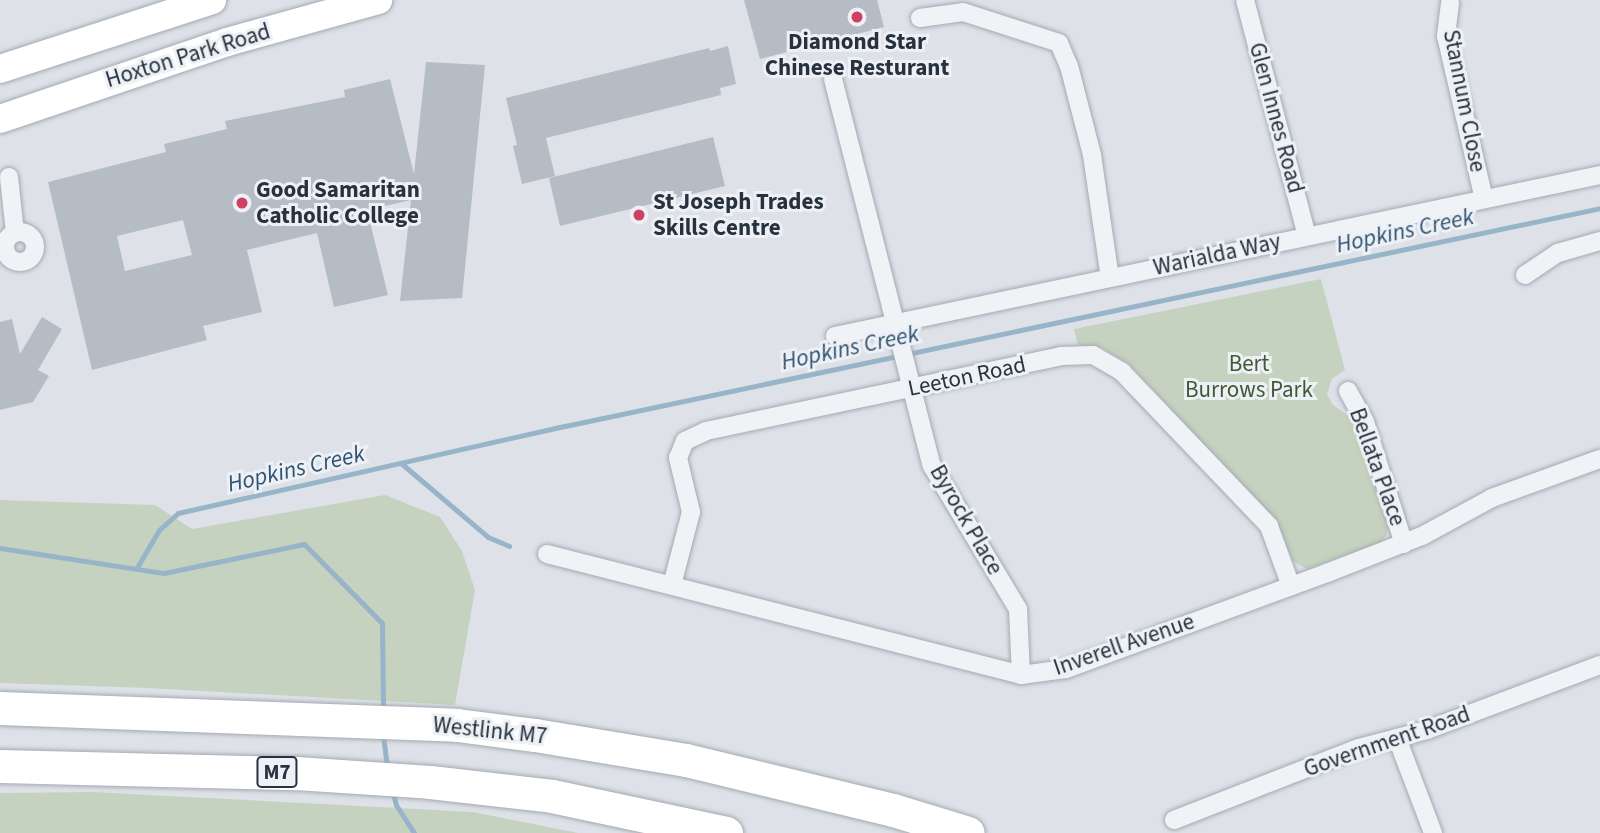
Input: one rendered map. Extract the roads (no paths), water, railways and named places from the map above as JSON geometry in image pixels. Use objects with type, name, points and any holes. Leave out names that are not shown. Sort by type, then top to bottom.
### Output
[{"type":"highway","name":"Westlink M7","points":[[0,708],[430,724],[535,734],[686,760],[893,810],[966,832]]},
{"type":"highway","name":"M7","points":[[0,766],[296,773],[430,782],[552,796],[726,833]]},
{"type":"main road","name":"Hoxton Park Road","points":[[0,69],[212,0]]},
{"type":"main road","name":"Hoxton Park Road","points":[[0,119],[144,69],[339,7],[378,0]]},
{"type":"street","name":"Glen Innes Road","points":[[1245,0],[1307,236]]},
{"type":"street","name":"Stannum Close","points":[[1450,3],[1446,36],[1484,199]]},
{"type":"street","points":[[920,18],[963,12],[1059,43],[1069,66],[1092,155],[1110,278]]},
{"type":"street","name":"Byrock Place","points":[[832,79],[932,466],[1018,610],[1021,675]]},
{"type":"street","name":"Warialda Way","points":[[835,336],[1600,175]]},
{"type":"street","points":[[7,241],[9,177]]},
{"type":"street","points":[[1525,275],[1558,253],[1600,241]]},
{"type":"street","name":"Leeton Road","points":[[672,585],[691,512],[678,458],[685,442],[706,431],[1061,356],[1093,355],[1122,372],[1269,526],[1291,586]]},
{"type":"street","name":"Bellata Place","points":[[1348,391],[1365,422],[1404,544]]},
{"type":"street","name":"Inverell Avenue","points":[[547,554],[1021,675],[1066,669],[1404,544],[1492,498],[1600,458]]},
{"type":"street","name":"Government Road","points":[[1174,820],[1359,748],[1397,738],[1600,665]]},
{"type":"street","points":[[1397,738],[1433,833]]},
{"type":"waterway","name":"Hopkins Creek","points":[[136,569],[159,530],[178,513],[565,426],[1600,208]]},
{"type":"waterway","points":[[402,464],[488,537],[509,546]]},
{"type":"waterway","points":[[0,548],[164,573],[304,544],[382,623],[383,711]]},
{"type":"waterway","points":[[383,735],[387,766]]},
{"type":"waterway","points":[[392,790],[396,805],[414,833]]},
{"type":"place","name":"Diamond Star Chinese Resturant","points":[[857,17]]},
{"type":"place","name":"Good Samaritan Catholic College","points":[[242,203]]},
{"type":"place","name":"St Joseph Trades Skills Centre","points":[[639,215]]},
{"type":"park label","name":"Bert Burrows Park","points":[[1249,377]]}]
